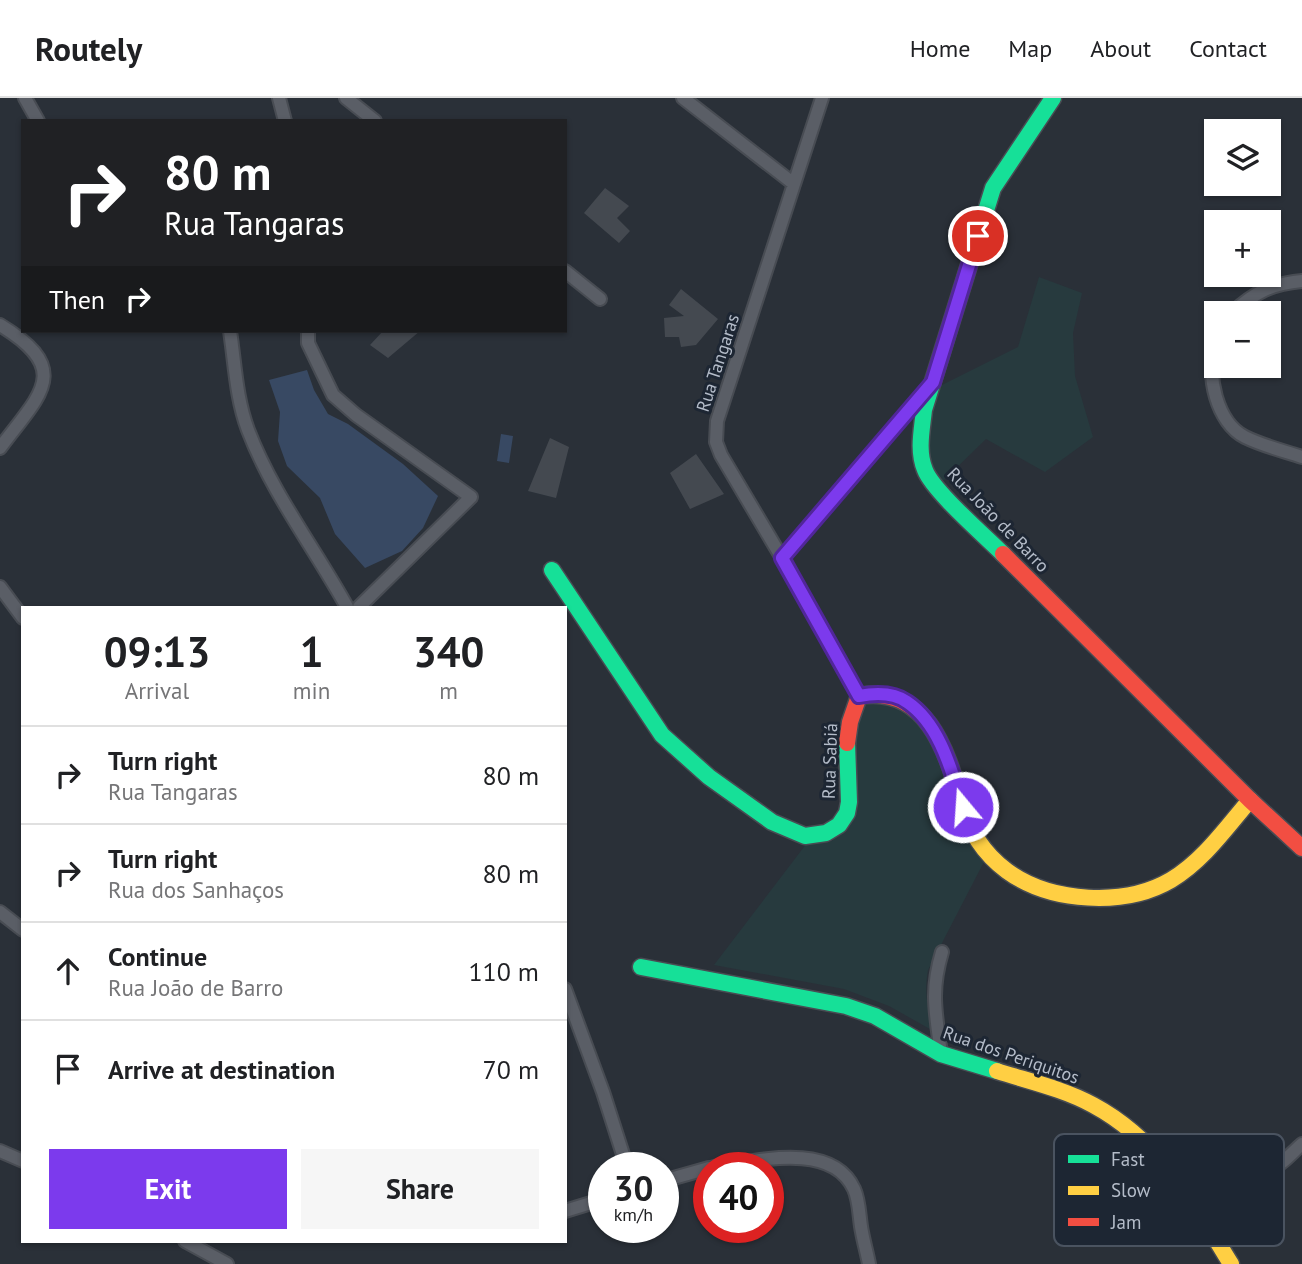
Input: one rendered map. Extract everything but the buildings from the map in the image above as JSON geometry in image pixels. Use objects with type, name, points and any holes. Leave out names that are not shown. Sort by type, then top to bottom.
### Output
[{"type":"street","points":[[25,98],[37,119]]},
{"type":"street","points":[[279,98],[284,119]]},
{"type":"street","points":[[346,98],[372,119]]},
{"type":"street","points":[[683,98],[794,184]]},
{"type":"street","name":"Rua Tangaras","points":[[822,98],[715,430],[721,455],[859,696]]},
{"type":"street","name":"Rua João de Barro","points":[[1053,98],[1040,120],[1007,162],[993,188],[924,410],[920,446],[925,471],[944,495],[1250,800],[1302,848]]},
{"type":"street","points":[[567,273],[600,299]]},
{"type":"street","points":[[1245,301],[1278,284],[1302,281]]},
{"type":"street","points":[[0,325],[35,351],[43,366],[44,380],[39,396],[0,448]]},
{"type":"street","points":[[230,333],[237,391],[256,449],[346,606]]},
{"type":"street","points":[[307,333],[308,343],[333,395],[356,415],[471,497],[360,606]]},
{"type":"street","points":[[1211,378],[1221,412],[1243,436],[1302,457]]},
{"type":"street","points":[[782,558],[933,382]]},
{"type":"street","name":"Rua Sabiá","points":[[552,570],[661,733],[686,759],[758,813],[789,831],[804,836],[820,835],[835,828],[845,818],[849,802],[847,733],[859,696]]},
{"type":"street","points":[[0,587],[21,615]]},
{"type":"street","points":[[859,696],[879,693],[906,701],[930,726],[949,765],[971,830],[991,856],[1013,875],[1065,894],[1095,898],[1123,897],[1169,882],[1202,856],[1250,800]]},
{"type":"street","points":[[0,912],[21,928]]},
{"type":"street","points":[[942,952],[933,993],[942,1054]]},
{"type":"street","name":"Rua dos Periquitos","points":[[640,967],[846,1006],[875,1016],[942,1054],[1048,1087],[1092,1104],[1134,1134]]},
{"type":"street","points":[[567,994],[603,1092],[621,1152]]},
{"type":"street","points":[[1284,1160],[1302,1144]]},
{"type":"street","points":[[0,1151],[21,1160]]},
{"type":"street","points":[[784,1159],[817,1160],[832,1164],[845,1174],[855,1192],[869,1264]]},
{"type":"street","points":[[567,1210],[588,1204]]},
{"type":"street","points":[[189,1243],[227,1264]]},
{"type":"street","name":"Rua dos Periquitos","points":[[1220,1246],[1231,1264]]},
{"type":"green space","points":[[1039,277],[1082,293],[1073,333],[1075,376],[1093,437],[1045,472],[986,439],[942,482],[931,469],[926,449],[927,428],[938,387],[1018,347]]},
{"type":"green space","points":[[866,697],[905,705],[926,728],[988,854],[928,970],[927,1002],[937,1033],[889,1006],[844,989],[714,965],[807,843],[832,841],[847,826],[852,734]]},
{"type":"water","points":[[307,370],[314,390],[328,414],[348,424],[403,464],[438,496],[423,528],[402,551],[365,568],[335,534],[320,498],[287,466],[278,441],[280,412],[269,380]]},
{"type":"water","points":[[501,434],[513,436],[509,463],[497,461]]},
{"type":"traffic: fast","points":[[1003,554],[948,501],[930,479],[921,455],[921,433],[924,410],[993,188],[1053,98]]},
{"type":"traffic: fast","points":[[552,570],[662,735],[709,777],[772,822],[805,836],[826,833],[839,825],[847,813],[849,802],[847,743]]},
{"type":"traffic: fast","points":[[641,967],[846,1006],[875,1016],[941,1054],[997,1071]]},
{"type":"traffic: slow","points":[[961,801],[978,840],[991,857],[1007,871],[1045,890],[1088,898],[1132,894],[1153,889],[1171,880],[1204,854],[1250,800]]},
{"type":"traffic: slow","points":[[997,1071],[1082,1099],[1134,1134]]},
{"type":"traffic: slow","points":[[1220,1246],[1231,1264]]},
{"type":"traffic: jam","points":[[1003,554],[1250,800],[1302,848]]},
{"type":"traffic: jam","points":[[847,743],[850,722],[859,696],[882,695],[901,700],[917,711],[930,725],[948,761],[961,801]]},
{"type":"route","points":[[963,807],[949,765],[930,726],[906,701],[879,693],[859,696],[782,558],[933,382],[978,236]]}]
